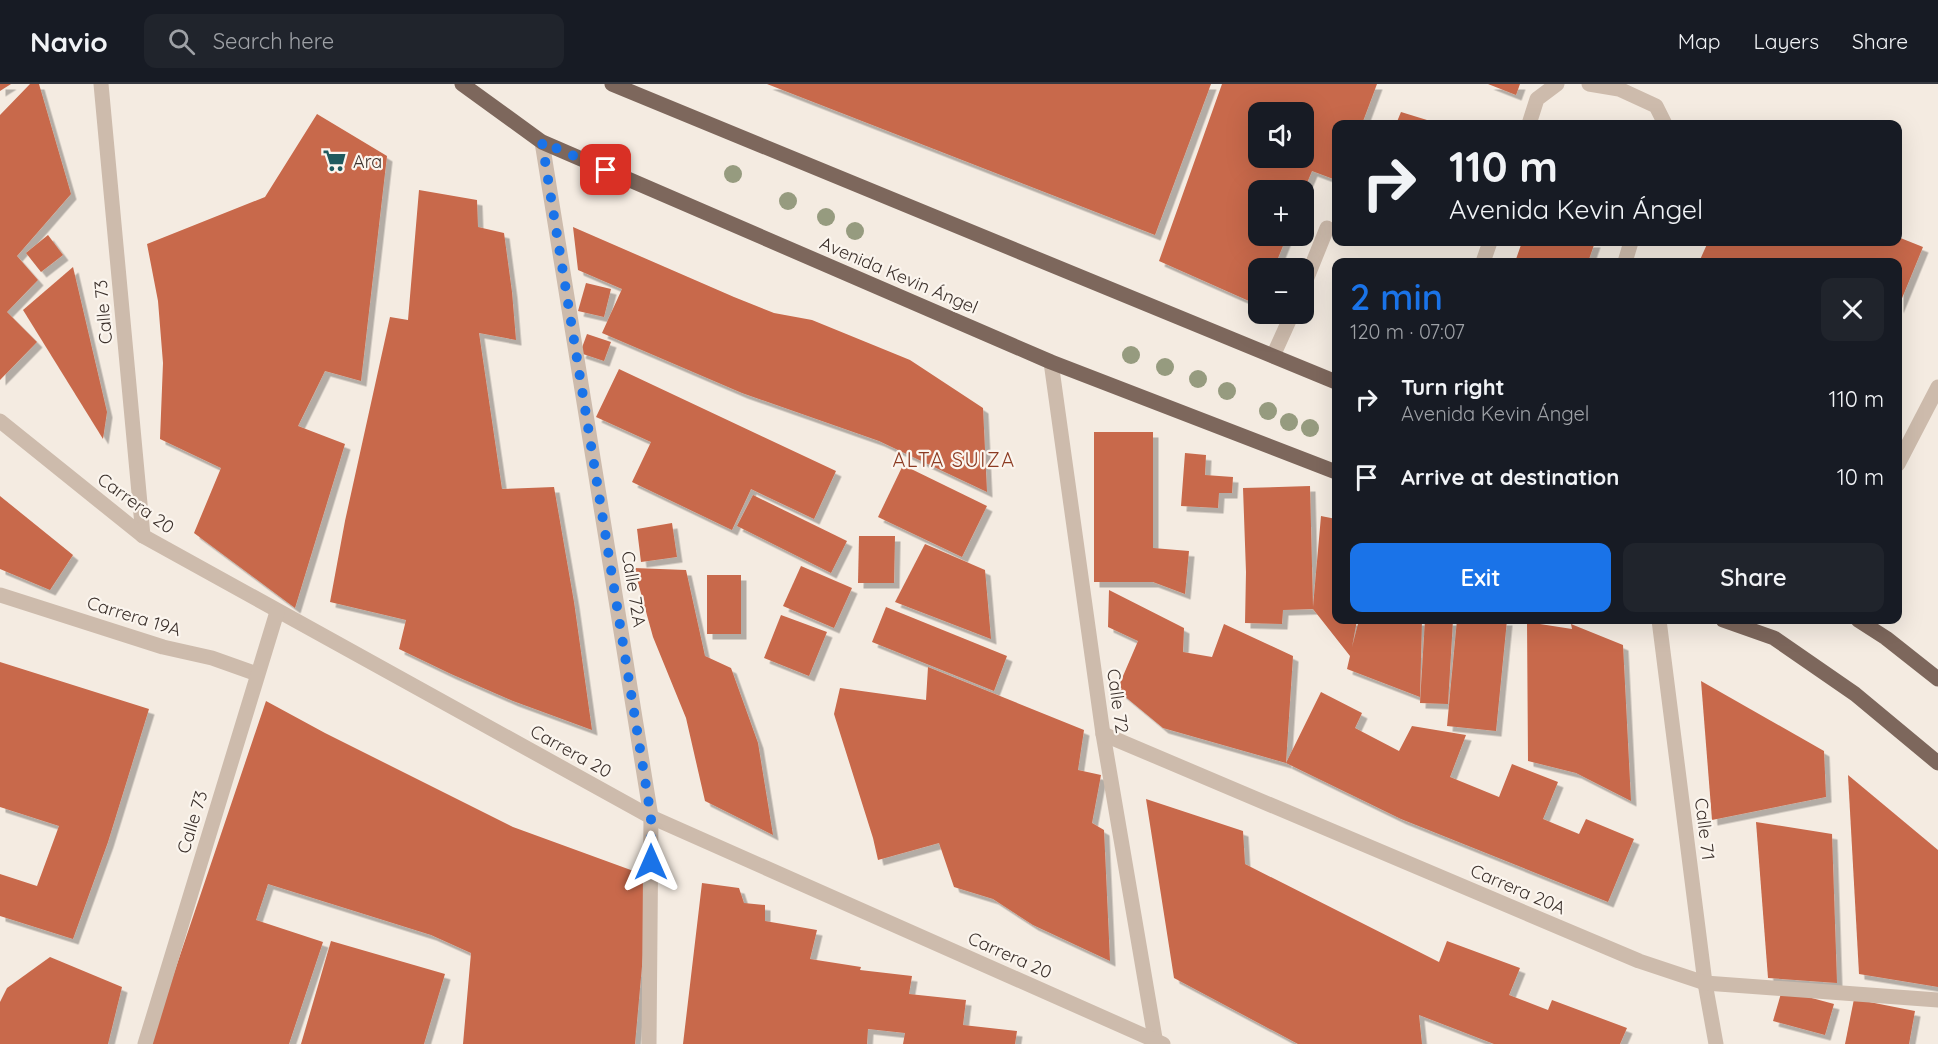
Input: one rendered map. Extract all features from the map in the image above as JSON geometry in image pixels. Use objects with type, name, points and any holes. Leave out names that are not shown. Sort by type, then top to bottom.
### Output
[{"type":"main road","name":"Avenida Kevin Ángel","points":[[462,84],[542,142],[1051,362],[1332,470]]},
{"type":"main road","points":[[612,84],[1332,380]]},
{"type":"main road","points":[[1734,624],[1774,638],[1855,694],[1938,763]]},
{"type":"main road","points":[[1864,624],[1938,679]]},
{"type":"street","name":"Calle 73","points":[[101,84],[143,536]]},
{"type":"street","points":[[1530,120],[1537,99],[1557,84]]},
{"type":"street","points":[[1589,84],[1619,89],[1656,106],[1663,120]]},
{"type":"street","name":"Calle 72A","points":[[542,142],[651,817],[650,1044]]},
{"type":"street","points":[[1314,260],[1327,228]]},
{"type":"street","points":[[1273,356],[1287,324]]},
{"type":"street","name":"Calle 72","points":[[1051,362],[1103,734],[1158,1043]]},
{"type":"street","points":[[1902,456],[1937,389]]},
{"type":"street","name":"Carrera 20","points":[[0,421],[143,536],[651,817],[1158,1043]]},
{"type":"street","name":"Carrera 19A","points":[[0,595],[163,647],[212,658],[257,674]]},
{"type":"street","name":"Calle 73","points":[[145,1044],[277,612]]},
{"type":"street","name":"Calle 71","points":[[1660,624],[1716,1044]]},
{"type":"street","name":"Carrera 20A","points":[[1103,734],[1639,961],[1706,982],[1938,1000]]},
{"type":"building","points":[[0,84],[11,84],[0,91]]},
{"type":"building","points":[[30,84],[39,84],[71,194],[17,256],[38,280],[7,312],[37,342],[0,380],[0,115]]},
{"type":"building","points":[[767,84],[1211,84],[1155,235]]},
{"type":"building","points":[[1222,84],[1377,84],[1364,120],[1332,120],[1332,178],[1312,171],[1308,180],[1248,180],[1248,246],[1283,246],[1278,258],[1248,258],[1248,301],[1159,261]]},
{"type":"building","points":[[1488,84],[1520,84],[1516,95]]},
{"type":"building","points":[[1401,112],[1427,120],[1398,120]]},
{"type":"building","points":[[317,114],[387,156],[361,381],[325,371],[298,426],[345,444],[295,608],[194,533],[221,468],[160,439],[163,363],[158,301],[147,244],[265,197]]},
{"type":"building","points":[[419,190],[477,200],[478,227],[504,233],[516,340],[479,333],[502,489],[554,487],[574,602],[592,730],[513,701],[399,649],[406,620],[330,602],[345,521],[390,317],[408,320]]},
{"type":"building","points":[[573,227],[774,313],[812,320],[910,360],[983,408],[987,492],[879,441],[742,393],[602,333],[622,289],[578,270]]},
{"type":"building","points":[[48,235],[63,255],[41,272],[26,253]]},
{"type":"building","points":[[1902,239],[1923,247],[1902,298],[1902,258],[1701,258],[1706,246],[1902,246]]},
{"type":"building","points":[[1521,246],[1594,246],[1589,258],[1516,258]]},
{"type":"building","points":[[73,267],[107,412],[103,439],[23,310]]},
{"type":"building","points":[[586,283],[611,289],[604,317],[578,311]]},
{"type":"building","points":[[587,334],[611,342],[604,361],[580,353]]},
{"type":"building","points":[[619,369],[836,471],[814,519],[751,489],[732,530],[632,482],[651,442],[596,417]]},
{"type":"building","points":[[1094,432],[1153,432],[1153,548],[1189,551],[1185,594],[1153,582],[1094,582]]},
{"type":"building","points":[[1185,453],[1206,455],[1205,475],[1233,477],[1232,493],[1219,493],[1218,508],[1181,506]]},
{"type":"building","points":[[903,465],[987,506],[962,557],[878,517]]},
{"type":"building","points":[[1310,486],[1313,607],[1321,516],[1332,518],[1332,624],[1356,624],[1352,647],[1358,624],[1422,624],[1420,697],[1347,669],[1350,656],[1313,609],[1283,610],[1282,624],[1245,623],[1243,488]]},
{"type":"building","points":[[753,495],[847,541],[831,573],[737,526]]},
{"type":"building","points":[[0,496],[73,555],[50,590],[0,569]]},
{"type":"building","points":[[672,523],[677,557],[641,562],[637,529]]},
{"type":"building","points":[[859,536],[895,536],[894,583],[858,583]]},
{"type":"building","points":[[925,544],[985,570],[991,639],[895,602]]},
{"type":"building","points":[[801,566],[852,588],[834,628],[783,606]]},
{"type":"building","points":[[634,568],[686,570],[705,656],[731,668],[758,743],[773,835],[705,801],[686,718],[653,637]]},
{"type":"building","points":[[707,575],[741,575],[741,634],[707,634]]},
{"type":"building","points":[[1109,590],[1184,628],[1183,652],[1212,657],[1224,624],[1293,656],[1286,763],[1163,728],[1117,690],[1138,641],[1108,627]]},
{"type":"building","points":[[886,607],[1007,656],[994,691],[872,642]]},
{"type":"building","points":[[781,615],[827,632],[809,676],[764,658]]},
{"type":"building","points":[[1425,624],[1453,624],[1448,704],[1420,703]]},
{"type":"building","points":[[1457,624],[1507,624],[1496,731],[1447,726]]},
{"type":"building","points":[[1527,624],[1572,629],[1571,624],[1623,645],[1631,801],[1576,773],[1528,761]]},
{"type":"building","points":[[0,662],[149,709],[108,842],[73,939],[0,916],[0,874],[37,886],[59,826],[0,807]]},
{"type":"building","points":[[928,667],[1084,730],[1078,770],[1101,775],[1092,823],[1104,830],[1110,961],[1033,925],[993,899],[954,887],[939,843],[878,860],[834,714],[840,688],[926,700]]},
{"type":"building","points":[[1701,681],[1824,751],[1826,797],[1712,820]]},
{"type":"building","points":[[1321,692],[1362,713],[1355,728],[1399,751],[1412,726],[1466,735],[1450,777],[1499,797],[1512,764],[1558,782],[1543,819],[1579,834],[1586,819],[1634,839],[1608,902],[1401,819],[1286,763]]},
{"type":"building","points":[[266,701],[513,827],[650,877],[635,1044],[463,1044],[471,953],[431,935],[268,884],[256,920],[323,942],[289,1044],[150,1044]]},
{"type":"building","points":[[1848,775],[1938,850],[1938,987],[1859,974]]},
{"type":"building","points":[[1146,799],[1243,831],[1245,864],[1439,962],[1447,941],[1520,968],[1509,995],[1548,1010],[1552,1000],[1627,1028],[1620,1044],[1494,1044],[1419,1015],[1422,1044],[1298,1044],[1174,978]]},
{"type":"building","points":[[1756,822],[1832,834],[1837,983],[1768,978]]},
{"type":"building","points":[[702,883],[739,888],[744,903],[765,905],[765,921],[817,930],[810,959],[861,967],[860,970],[912,976],[909,994],[966,1000],[963,1025],[1017,1031],[1015,1044],[903,1044],[905,1033],[868,1029],[867,1044],[683,1044]]},
{"type":"building","points":[[331,941],[445,974],[424,1044],[301,1044]]},
{"type":"building","points":[[50,957],[122,987],[108,1044],[0,1044],[0,1002],[7,988]]},
{"type":"building","points":[[1782,990],[1834,1004],[1825,1035],[1773,1021]]},
{"type":"building","points":[[1854,999],[1915,1011],[1909,1044],[1845,1044]]},
{"type":"place","name":"Ara","points":[[335,161]]},
{"type":"district","name":"ALTA SUIZA","points":[[954,459]]},
{"type":"route","points":[[606,170],[542,142],[651,817],[651,862]]}]
